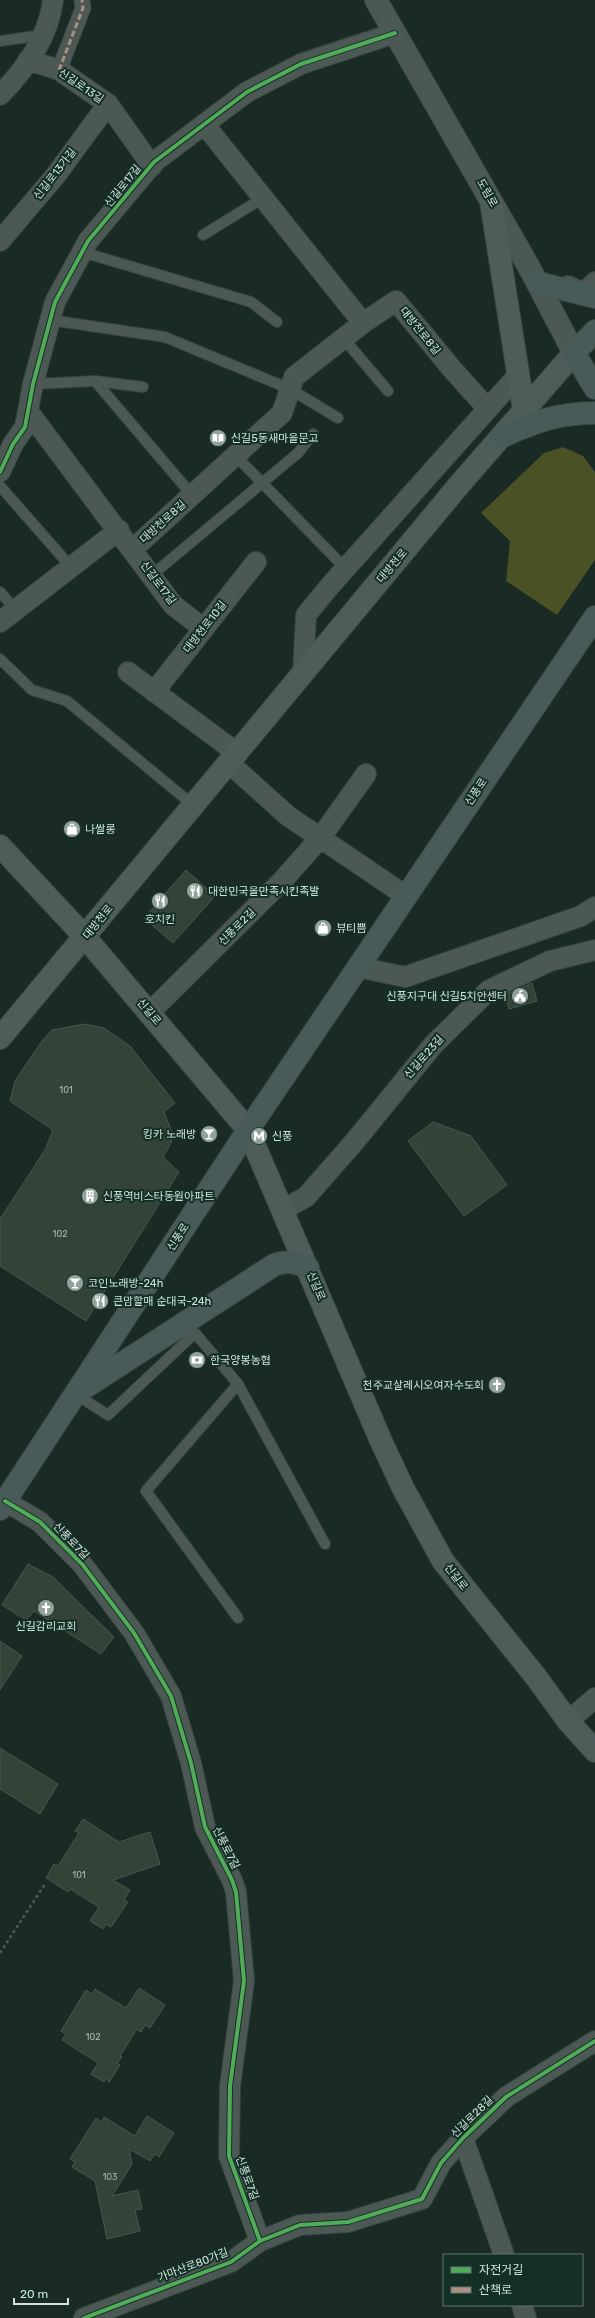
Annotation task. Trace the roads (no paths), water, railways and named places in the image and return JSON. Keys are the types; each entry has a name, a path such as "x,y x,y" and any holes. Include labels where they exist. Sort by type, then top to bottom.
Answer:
{"main road":[{"path":"491,202 524,411"},
{"path":"534,276 595,297"},
{"name":"대방천로","path":"0,1038 85,938 193,805 501,437 595,331"},
{"name":"도림로","path":"574,353 594,383"},
{"path":"501,437 535,421 559,415 595,413"},
{"name":"신풍로","path":"2,1505 248,1130 595,617"},
{"name":"신길로","path":"0,846 85,938 248,1130 284,1209 403,1488 443,1561 531,1671 568,1721 595,1751"},
{"path":"75,1394 274,1265 282,1262 291,1262 308,1268"}],"street":[{"path":"0,95 28,60 43,35 51,16 53,0"},
{"path":"59,70 83,8 82,0"},
{"name":"도림로","path":"376,0 534,276 574,353"},
{"name":"신길로17길","path":"0,472 4,452 25,427 33,384 55,302 88,241 152,166 247,92 301,64 394,33"},
{"name":"신길로13길","path":"28,60 59,70 108,104 152,166"},
{"name":"신길로13가길","path":"0,241 56,175 108,104"},
{"path":"204,124 363,323"},
{"path":"534,276 579,291 586,291 595,282"},
{"name":"대방천로8길","path":"133,549 282,413 294,377 363,323 396,301 452,369 488,409"},
{"path":"303,674 306,615 518,375"},
{"name":"신길로17길","path":"28,411 119,530 173,605 204,629"},
{"path":"0,622 119,530"},
{"name":"대방천로10길","path":"154,692 256,562"},
{"path":"128,672 233,758 288,816 406,896"},
{"name":"신풍로2길","path":"149,1012 282,881 321,837 366,774"},
{"path":"358,967 405,976 581,916 595,907"},
{"name":"신길로23길","path":"284,1209 306,1197 355,1141 434,1044 489,990 550,961 595,950"},
{"name":"신풍로7길","path":"2,1505 40,1522 82,1564 134,1634 172,1696 191,1762 204,1827 232,1880 236,1892 244,1981 230,2086 228,2156 260,2241"},
{"path":"568,1721 595,1698"},
{"name":"신길로28길","path":"260,2241 300,2225 348,2222 422,2199 441,2163 463,2138 506,2097 595,2041"},
{"path":"463,2138 504,2254"},
{"name":"가마산로80가길","path":"84,2318 148,2292 230,2262 260,2241"},
{"path":"522,2306 526,2318"}],"lane":[{"path":"0,41 43,35"},
{"path":"203,235 264,198"},
{"path":"82,252 251,302 277,322"},
{"path":"50,320 165,337 290,389 338,418"},
{"path":"344,338 388,391"},
{"path":"33,384 95,381 143,387"},
{"name":"대방천로8길","path":"95,381 192,495"},
{"path":"152,575 298,453 313,434"},
{"path":"235,455 346,568"},
{"path":"0,486 71,567"},
{"path":"0,592 16,610"},
{"path":"0,659 32,690 67,701 193,805"},
{"path":"75,1394 108,1415 195,1334 238,1384 325,1544"},
{"path":"238,1384 146,1491 238,1618"}],"place":[{"name":"신길5동새마을문고","path":"218,438"},
{"name":"나쌀롱","path":"72,829"},
{"name":"대한민국을만족시킨족발","path":"195,891"},
{"name":"호치킨","path":"160,901"},
{"name":"뷰티쁨","path":"323,928"},
{"name":"신풍지구대 신길5치안센터","path":"520,996"},
{"name":"킹카 노래방","path":"209,1134"},
{"name":"신풍","path":"259,1136"},
{"name":"신풍역비스타동원아파트","path":"90,1196"},
{"name":"코인노래방-24h","path":"75,1283"},
{"name":"큰맘할매 순대국-24h","path":"100,1301"},
{"name":"한국양봉농협","path":"197,1360"},
{"name":"천주교살레시오여자수도회","path":"497,1385"},
{"name":"신길감리교회","path":"46,1608"}]}
